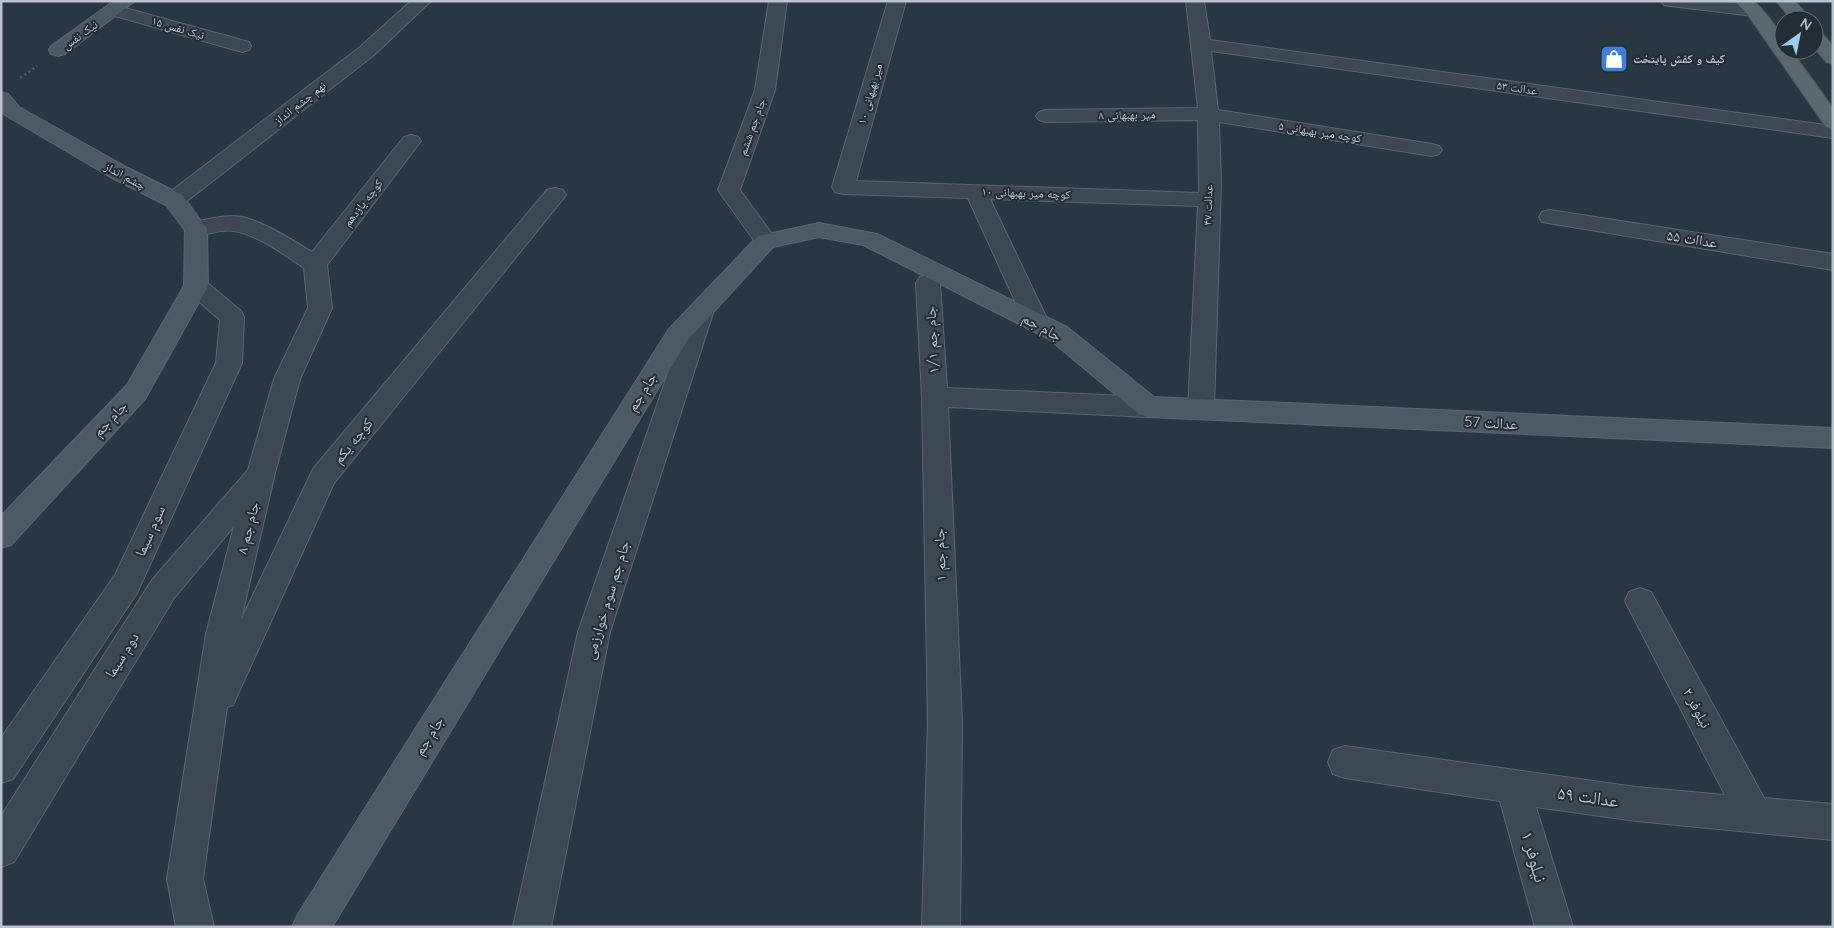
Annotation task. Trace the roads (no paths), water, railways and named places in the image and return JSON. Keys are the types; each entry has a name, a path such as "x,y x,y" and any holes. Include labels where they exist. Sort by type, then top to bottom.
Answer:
{"main road":[{"path":"1749,6 1833,123"},
{"path":"1824,47 1833,58"}],"street":[{"name":"نهم چشم انداز","path":"174,200 367,51 422,1"},
{"name":"جام جم ششم","path":"766,241 729,190 765,90 778,1"},
{"name":"۱۰ میر بهبهانی","path":"843,187 897,1"},
{"name":"عدالت ۴۷","path":"1194,1 1201,44 1208,114 1208,200 1201,409"},
{"path":"1670,1 1749,6"},
{"name":"نیک نفس ۱۵","path":"120,5 242,46"},
{"name":"نیک نفس","path":"58,50 120,5"},
{"name":"عدالت ۵۳","path":"1201,44 1833,132"},
{"name":"چشم انداز","path":"1,98 12,111 120,174 174,200 196,229"},
{"name":"۸ میر بهبهانی","path":"1046,116 1208,114"},
{"name":"کوچه میر بهبهانی ۵","path":"1208,114 1432,150"},
{"name":"کوچه یازدهم","path":"315,264 411,141"},
{"name":"کوچه میر بهبهانی ۱۰","path":"843,187 1208,200"},
{"path":"976,192 1037,323"},
{"name":"کوچه یکم","path":"208,723 323,477 555,195"},
{"name":"عداات ۵۵","path":"1550,217 1833,262"},
{"path":"196,286 196,229 235,223 272,237 315,264"},
{"name":"جام جم","path":"311,927 673,343 766,241 819,230 870,239 1058,333 1148,407"},
{"name":"۸ جام جم","path":"195,927 185,879 222,634 261,473 287,379 320,308 315,264"},
{"name":"۱/۱ جام جم","path":"928,284 935,398"},
{"name":"جام جم","path":"1,536 136,392 196,286"},
{"name":"سوم سیما","path":"1,768 126,584 229,364 232,317 196,286"},
{"name":"جام جم سوم خوارزمی","path":"532,927 594,632 702,310"},
{"path":"935,398 1148,407"},
{"name":"۱ جام جم","path":"935,398 945,722 941,927"},
{"name":"عدالت 57","path":"1148,407 1833,438"},
{"name":"دوم سیما","path":"1,849 163,589 261,473"},
{"name":"۲ نیلوفر","path":"1640,601 1754,815"},
{"name":"عدالت ۵۹","path":"1345,762 1636,804 1833,822"},
{"name":"۱ نیلوفر","path":"1513,786 1554,927"}],"place":[{"name":"کیف و کفش پایتخت","path":"1614,59"}]}
